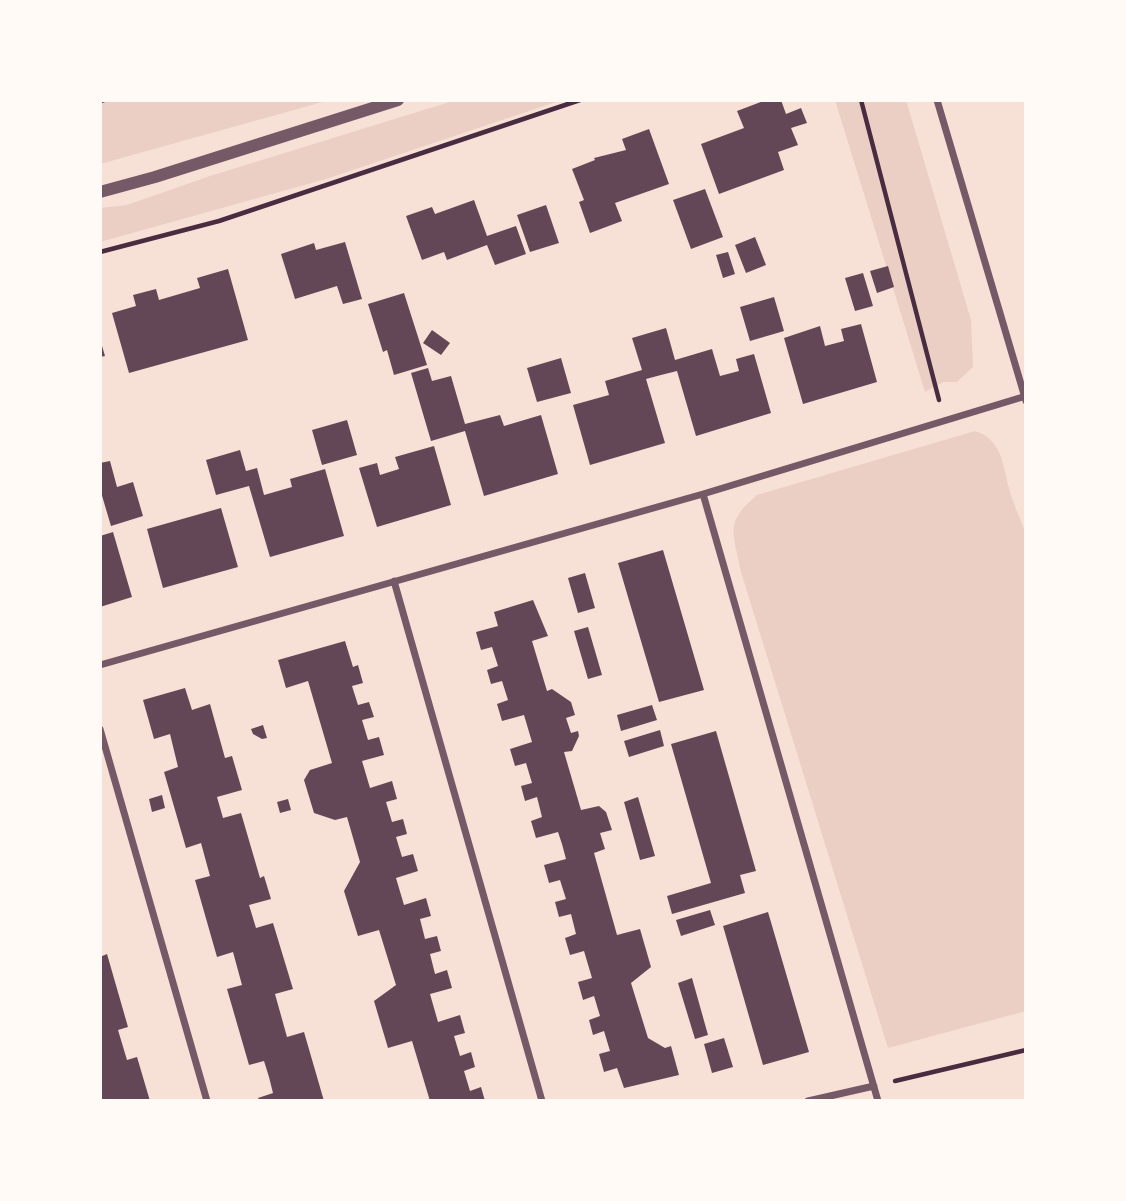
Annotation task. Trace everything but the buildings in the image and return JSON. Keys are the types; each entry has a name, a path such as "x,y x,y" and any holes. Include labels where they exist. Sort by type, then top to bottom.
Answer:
{"street":[{"path":"100,192 398,100"},
{"path":"100,665 703,494 1026,398 937,100"},
{"path":"703,494 878,1101"},
{"path":"394,581 542,1101"},
{"path":"100,729 207,1101"},
{"path":"808,1101 874,1086"}],"path":[{"path":"100,252 219,221 580,100"},
{"path":"861,100 944,421"},
{"path":"874,1086 1026,1050"}],"shaded area":[{"path":"100,100 330,100 100,164"},
{"path":"456,100 562,100 326,179 100,242 100,208 127,205 210,176"},
{"path":"835,100 906,100 971,320 973,367 957,382 943,382 925,392"},
{"path":"975,431 991,440 1000,454 1026,535 1026,1011 888,1048 741,572 734,529 739,514 757,495"}]}
